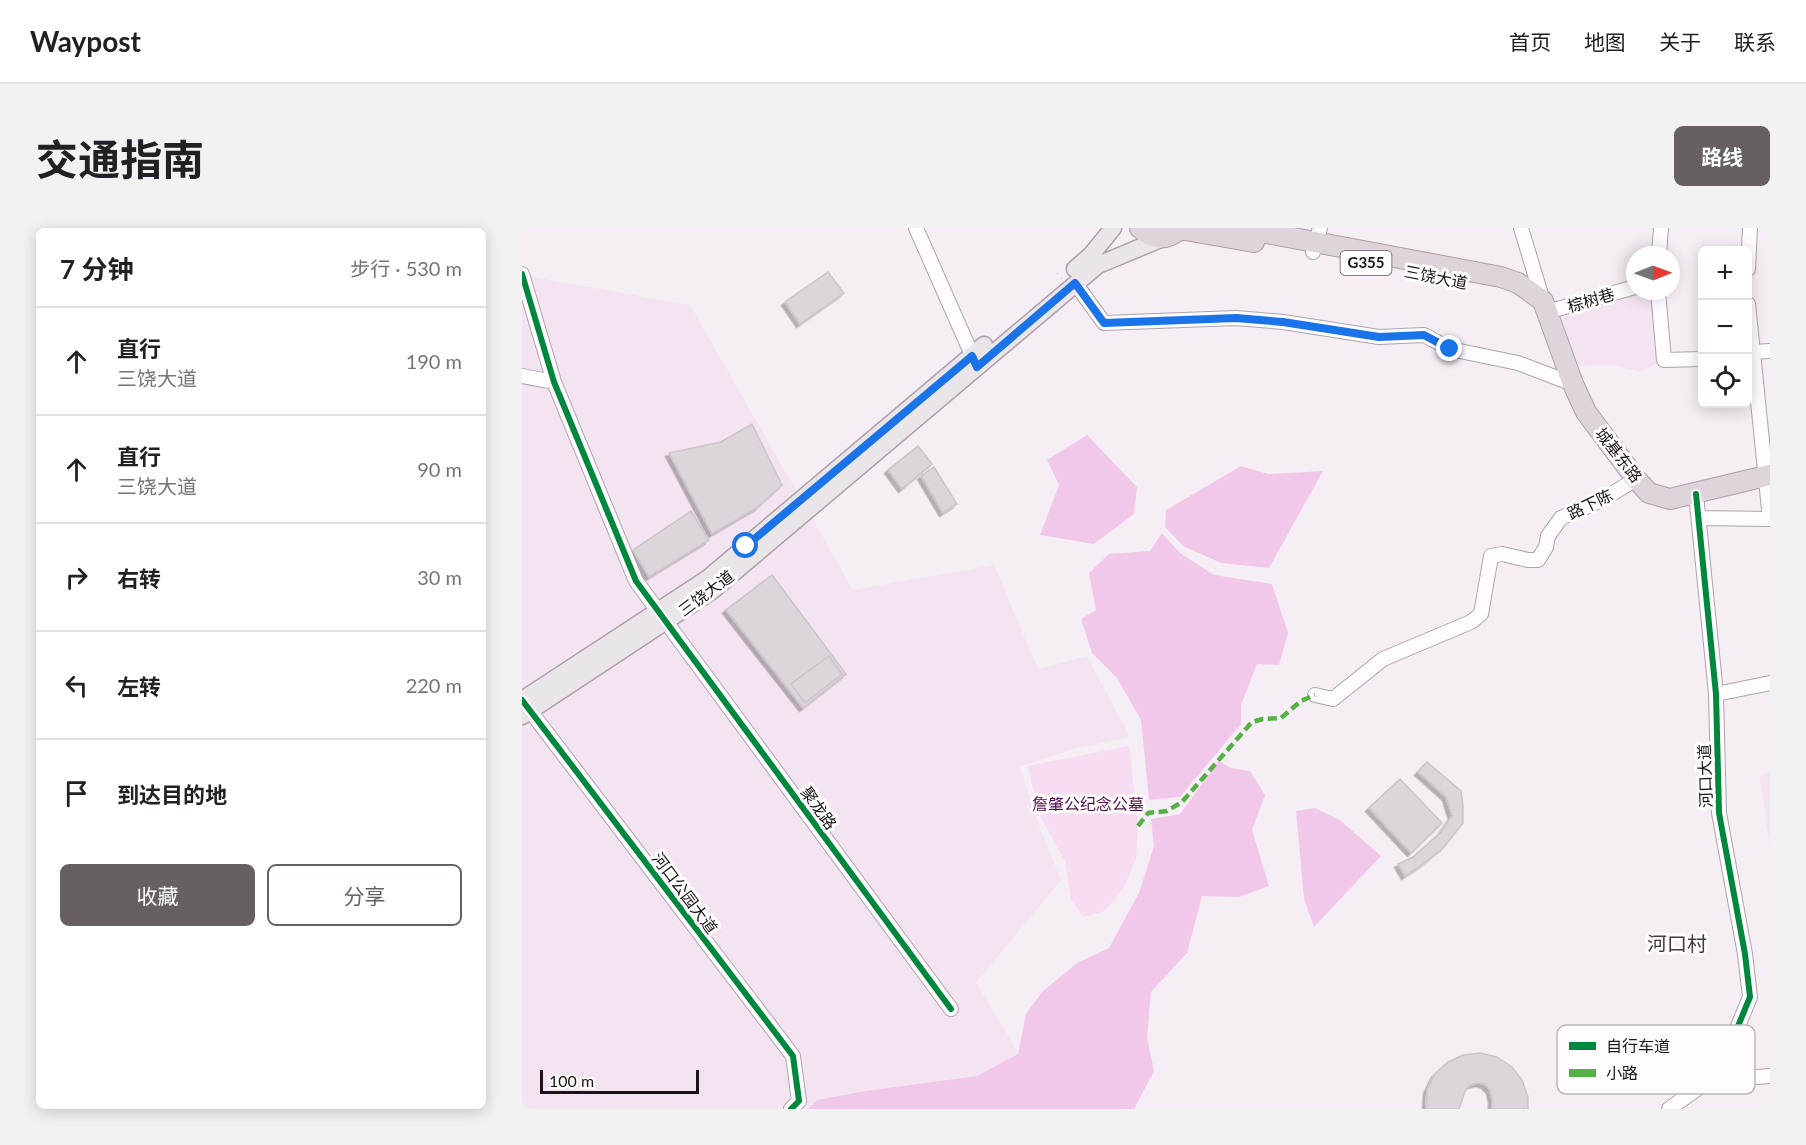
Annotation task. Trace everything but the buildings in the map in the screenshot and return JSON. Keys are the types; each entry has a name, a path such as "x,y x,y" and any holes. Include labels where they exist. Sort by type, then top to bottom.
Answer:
{"highway":[{"name":"G355","path":"1140,228 1147,234 1174,232"},
{"name":"三饶大道","path":"1174,232 1236,231 1316,241 1501,278 1528,279 1545,306"},
{"name":"三饶大道","path":"1316,241 1499,290 1545,306"},
{"name":"城基东路","path":"1545,306 1573,384 1586,412 1636,479 1649,492 1670,499 1767,476"}],"main road":[{"name":"三饶大道","path":"975,361 1075,283 1094,260 1113,228"},
{"name":"三饶大道","path":"525,709 661,617 713,590 1094,260 1174,232"}],"street":[{"path":"916,228 975,361"},
{"path":"1521,228 1528,279"},
{"path":"1660,246 1661,228"},
{"path":"1749,246 1750,228"},
{"name":"聚龙路","path":"522,274 554,382 636,581 951,1010"},
{"path":"1075,283 1104,323 1236,318 1283,322 1379,337 1424,335 1450,349 1518,363 1573,384"},
{"name":"棕树巷","path":"1545,306 1626,289"},
{"path":"1659,300 1664,360 1698,359"},
{"path":"1752,357 1770,351"},
{"path":"1700,518 1770,519 1767,476 1752,364"},
{"path":"522,376 554,382"},
{"name":"路下陈","path":"1315,695 1333,699 1383,659 1471,622 1481,614 1491,556 1502,554 1538,560 1546,547 1548,536 1561,518 1602,500 1636,479"},
{"name":"河口大道","path":"1696,494 1716,694 1719,813 1745,954 1750,997 1738,1025"},
{"path":"1716,694 1770,683"},
{"name":"河口公园大道","path":"525,709 793,1056 799,1101 791,1109"},
{"path":"1755,1077 1770,1076"},
{"path":"1669,1109 1690,1094"}],"shaded area":[{"path":"522,275 690,305 853,590 994,565 1038,669 1087,656 1130,737 1073,749 1020,767 1040,828 1061,880 976,983 1019,1054 977,1076 817,1100 808,1109 522,1109"},
{"path":"1626,295 1626,300 1654,300 1658,362 1642,372 1612,365 1573,366 1561,311"},
{"path":"1087,435 1137,487 1134,514 1094,544 1040,535 1059,485 1047,460"},
{"path":"1241,466 1268,474 1323,471 1269,568 1221,563 1183,546 1165,527 1166,510"},
{"path":"1162,533 1180,553 1214,575 1272,584 1288,633 1279,665 1257,664 1241,705 1241,724 1180,797 1149,800 1141,720 1117,678 1092,653 1081,619 1096,610 1089,573 1109,554 1150,551"},
{"path":"1219,761 1231,768 1250,771 1265,795 1252,830 1269,886 1239,897 1202,896 1187,953 1151,992 1147,1037 1154,1071 1134,1109 808,1109 817,1100 977,1076 1018,1054 1026,1014 1043,991 1077,963 1109,948 1139,893 1154,846 1151,819 1180,814"},
{"path":"1770,772 1770,847 1760,776"},
{"path":"1315,808 1340,820 1381,856 1314,927 1304,899 1296,811"}],"green space":[{"name":"詹肇公纪念公墓","path":"1129,746 1138,826 1136,859 1123,889 1105,911 1083,917 1071,899 1065,861 1038,812 1028,766"}],"marked path":[{"path":"1138,826 1148,813 1167,811 1182,802 1252,722 1281,718 1301,701 1315,695"}],"cycle path":[{"path":"522,274 554,382 636,581 951,1009"},
{"path":"1696,494 1716,694 1719,813 1745,954 1750,997 1738,1025"},
{"path":"522,700 793,1056 799,1101 791,1109"}],"district":[{"name":"河口村","path":"1677,944"}],"route":[{"path":"746,546 972,356 977,367 1075,283 1104,323 1236,318 1283,322 1379,337 1424,335 1450,349"}]}
